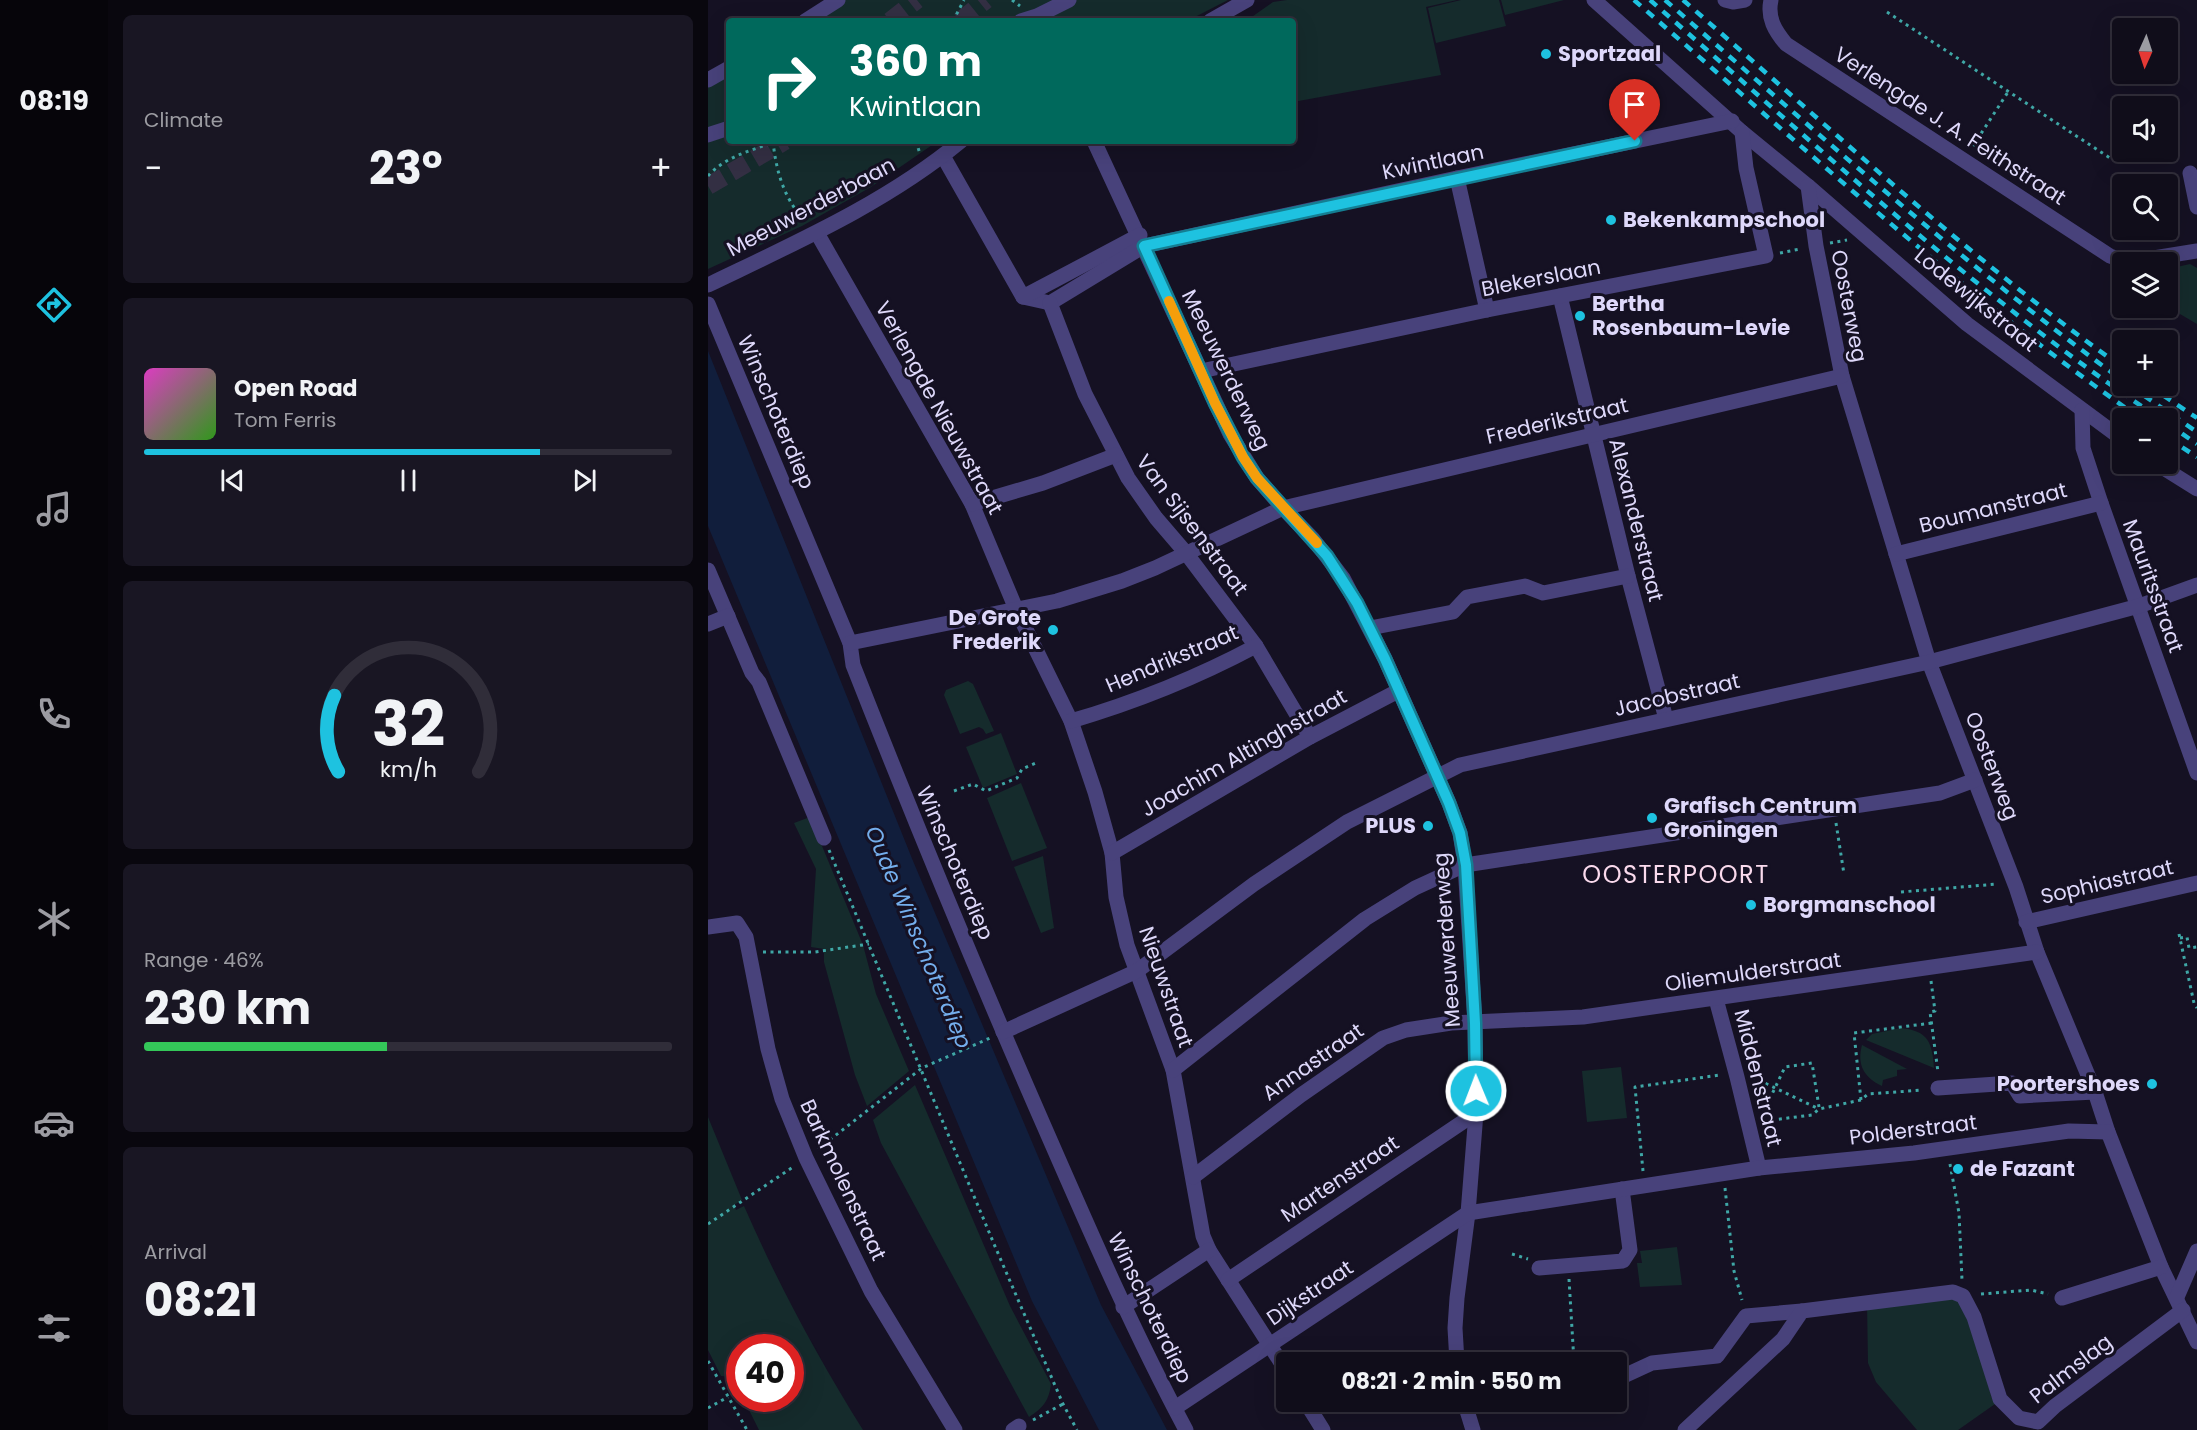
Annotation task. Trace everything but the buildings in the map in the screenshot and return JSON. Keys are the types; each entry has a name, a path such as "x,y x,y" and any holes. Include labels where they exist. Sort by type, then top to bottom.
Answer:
{"street":[{"path":"810,18 838,0"},
{"path":"1031,18 1069,0"},
{"path":"1215,18 1247,0"},
{"name":"Lodewijkstraat","path":"1594,0 1737,127 1967,324 2112,432"},
{"path":"1725,0 1733,2 1745,0"},
{"name":"Verlengde J. A. Feithstraat","path":"1771,0 1769,12 1772,23 1786,44 2112,257"},
{"path":"708,80 726,70"},
{"path":"1737,127 1766,256"},
{"name":"Kwintlaan","path":"1142,241 1457,178 1737,127"},
{"path":"708,135 726,129"},
{"name":"Meeuwerderbaan","path":"708,285 817,233 897,186 957,144"},
{"name":"Meeuwerderweg","path":"1095,144 1215,403 1243,457 1257,478 1327,556 1343,578 1370,628 1437,776 1460,833 1466,865 1475,1023 1476,1113 1468,1213 1457,1298 1456,1352"},
{"path":"943,156 1023,297 1050,303 1142,241"},
{"path":"2190,173 2197,207"},
{"path":"1457,178 1487,310"},
{"name":"Oosterweg","path":"1808,186 1816,246 1842,376 1929,662 2014,882 2037,952 2161,1267 2197,1342"},
{"name":"Verlengde Nieuwstraat","path":"817,233 972,504 1016,609"},
{"path":"1023,297 1142,241"},
{"path":"2178,254 2197,251"},
{"name":"Blekerslaan","path":"1202,371 1487,310 1766,256"},
{"name":"Alexanderstraat","path":"1560,296 1592,435 1666,719"},
{"name":"Van Sijsenstraat","path":"1050,303 1085,394 1116,455 1143,500 1186,552 1256,646 1310,737"},
{"name":"Winschoterdiep","path":"708,304 850,643 853,665 997,1034 1123,1307 1186,1430"},
{"name":"Frederikstraat","path":"850,643 1057,601 1122,581 1283,508 1842,376"},
{"name":"Mauritsstraat","path":"2082,410 2083,448 2100,503 2139,606 2197,773"},
{"path":"972,504 1043,483 1116,455"},
{"path":"2173,474 2197,489"},
{"name":"Boumanstraat","path":"1896,554 2100,503"},
{"path":"1370,628 1453,612 1467,597 1525,586 1543,593 1628,576"},
{"path":"710,580 752,673 759,682 824,838"},
{"name":"Jacobstraat","path":"997,1034 1137,971 1254,884 1347,822 1460,765 1929,662 2139,606 2197,585"},
{"name":"Nieuwstraat","path":"1016,609 1071,721 1095,792 1112,853 1116,897 1127,945 1173,1070 1203,1236 1209,1250 1276,1355"},
{"path":"708,624 728,616"},
{"name":"Hendrikstraat","path":"1071,721 1161,692 1256,646"},
{"name":"Joachim Altinghstraat","path":"1112,853 1310,737 1398,691"},
{"path":"1173,1070 1365,919 1415,888 1466,865 1940,793 1975,780"},
{"name":"Sophiastraat","path":"2026,922 2197,883"},
{"name":"Barkmolenstraat","path":"708,927 737,923 746,938 768,1048 782,1099 806,1158 871,1291 955,1430"},
{"name":"Oliemulderstraat","path":"1475,1023 1583,1017 2037,952"},
{"name":"Middenstraat","path":"1716,999 1759,1168"},
{"name":"Annastraat","path":"1193,1177 1301,1095 1383,1038 1428,1025 1475,1023"},
{"path":"1939,1088 2012,1083 2020,1096 2094,1092"},
{"name":"Martenstraat","path":"1228,1280 1476,1113"},
{"name":"Polderstraat","path":"1468,1213 1759,1168 1947,1148 2069,1131 2108,1132"},
{"path":"1539,1268 1623,1261 1630,1250 1622,1189"},
{"name":"Dijkstraat","path":"1175,1408 1468,1213"},
{"path":"1123,1307 1209,1250"},
{"path":"2180,1303 2197,1251"},
{"path":"2062,1298 2161,1267"},
{"path":"1627,1373 1652,1363 1717,1356 1746,1316 1953,1292 1963,1296"},
{"name":"Palmslag","path":"1963,1296 1974,1317 2000,1399 2019,1418 2038,1422 2180,1303"},
{"path":"1685,1430 1783,1339 1802,1311"},
{"path":"1312,1412 1323,1430"},
{"path":"1467,1412 1473,1430"}],"path":[{"path":"955,18 964,0"},
{"path":"1887,12 2110,158 2110,161"},
{"path":"1964,160 2008,92"},
{"path":"708,176 717,166 768,144"},
{"path":"773,144 777,170 785,194 802,218 817,233"},
{"path":"1766,256 1866,237"},
{"path":"954,791 973,784 986,790 1017,778 1022,769 1038,762"},
{"path":"1834,809 1844,874"},
{"path":"824,838 994,1244 1063,1404 1077,1430"},
{"path":"1901,892 1972,888 2014,882"},
{"path":"2197,947 2189,948 2187,937 2179,936 2194,1004 2197,1008"},
{"path":"749,952 815,952 869,944"},
{"path":"1819,1108 1812,1063 1785,1067 1757,1122 1812,1115 1819,1108 1861,1100 1868,1094 1939,1088 1930,1012 1935,1011 1929,968"},
{"path":"1861,1100 1854,1033 1932,1023"},
{"path":"708,1224 806,1158 922,1068 997,1034"},
{"path":"1644,1185 1635,1087 1740,1072 1819,1108"},
{"path":"1947,1148 1959,1213 1963,1296 2031,1290 2062,1298"},
{"path":"1724,1173 1734,1271 1746,1316"},
{"path":"1568,1266 1573,1352"},
{"path":"708,1361 726,1393"},
{"path":"708,1408 726,1398"},
{"path":"1016,1428 1063,1404"},
{"path":"737,1412 747,1430"}],"green space":[{"path":"845,0 1228,0 1193,18 818,18"},
{"path":"1287,0 1457,0 1426,7 1441,75 1296,101 1296,18 1250,18 1273,2"},
{"path":"1461,0 1499,0 1506,26 1436,43 1428,8"},
{"path":"1501,0 1564,0 1505,15"},
{"path":"726,77 726,144 934,144 871,187 802,226 708,269 708,87"},
{"path":"2190,264 2197,268 2197,324 2178,313 2178,267"},
{"path":"968,681 973,684 994,731 986,734 979,727 960,734 944,695 946,690"},
{"path":"1001,733 1017,774 983,788 966,747"},
{"path":"1021,783 1047,848 1012,861 987,798"},
{"path":"810,817 863,945 876,994 909,1071 867,1106 855,1075 824,962 824,949 811,947 816,869 794,823"},
{"path":"1043,856 1054,928 1041,933 1014,867"},
{"path":"1901,1028 1923,1035 1930,1045 1934,1068 1866,1040 1872,1034"},
{"path":"1862,1045 1907,1069 1897,1070 1897,1076 1883,1080 1882,1086 1870,1078 1863,1069 1860,1058"},
{"path":"1621,1067 1627,1118 1587,1122 1582,1071"},
{"path":"915,1085 1010,1306 1051,1384 1044,1404 1029,1417 881,1143 873,1120"},
{"path":"708,1117 742,1200 734,1205 736,1210 744,1206 799,1320 863,1430 759,1430 750,1412 804,1412 804,1334 726,1334 726,1376 721,1376 708,1350"},
{"path":"1677,1247 1682,1285 1640,1287 1637,1263 1642,1263 1640,1251"},
{"path":"1965,1291 1991,1396 1995,1404 1958,1430 1917,1430 1876,1382 1868,1363 1867,1303"}],"water":[{"name":"Oude Winschoterdiep","path":"708,351 913,861 1101,1305 1167,1430 1099,1430 1032,1301 708,526"}],"tunnel":[{"path":"894,18 917,0"},
{"path":"964,18 986,0"},
{"path":"708,186 780,144"}],"railway":[{"path":"1634,0 1944,269 2073,370 2126,408"},
{"path":"1650,0 1835,163 1962,270 2026,322 2145,408"},
{"path":"1665,0 1946,243 2112,372"},
{"path":"1683,0 1953,235 2008,281 2112,360"},
{"path":"2145,396 2197,432"},
{"path":"2164,396 2197,418"},
{"path":"2178,431 2197,444"},
{"path":"2178,445 2197,457"}],"slow traffic":[{"path":"1169,301 1215,403 1243,457 1257,478 1317,543"}],"place":[{"name":"Sportzaal","path":"1546,54"},
{"name":"Bekenkampschool","path":"1611,220"},
{"name":"Bertha Rosenbaum-Levie","path":"1580,316"},
{"name":"De Grote Frederik","path":"1053,630"},
{"name":"Grafisch Centrum Groningen","path":"1652,818"},
{"name":"PLUS","path":"1428,826"},
{"name":"Borgmanschool","path":"1751,905"},
{"name":"Poortershoes","path":"2152,1084"},
{"name":"de Fazant","path":"1958,1169"}],"district":[{"name":"OOSTERPOORT","path":"1676,875"}],"route":[{"path":"1476,1091 1475,1023 1466,865 1460,833 1449,803 1385,659 1357,603 1343,578 1314,539 1257,478 1243,457 1215,403 1144,246 1635,141"}]}
